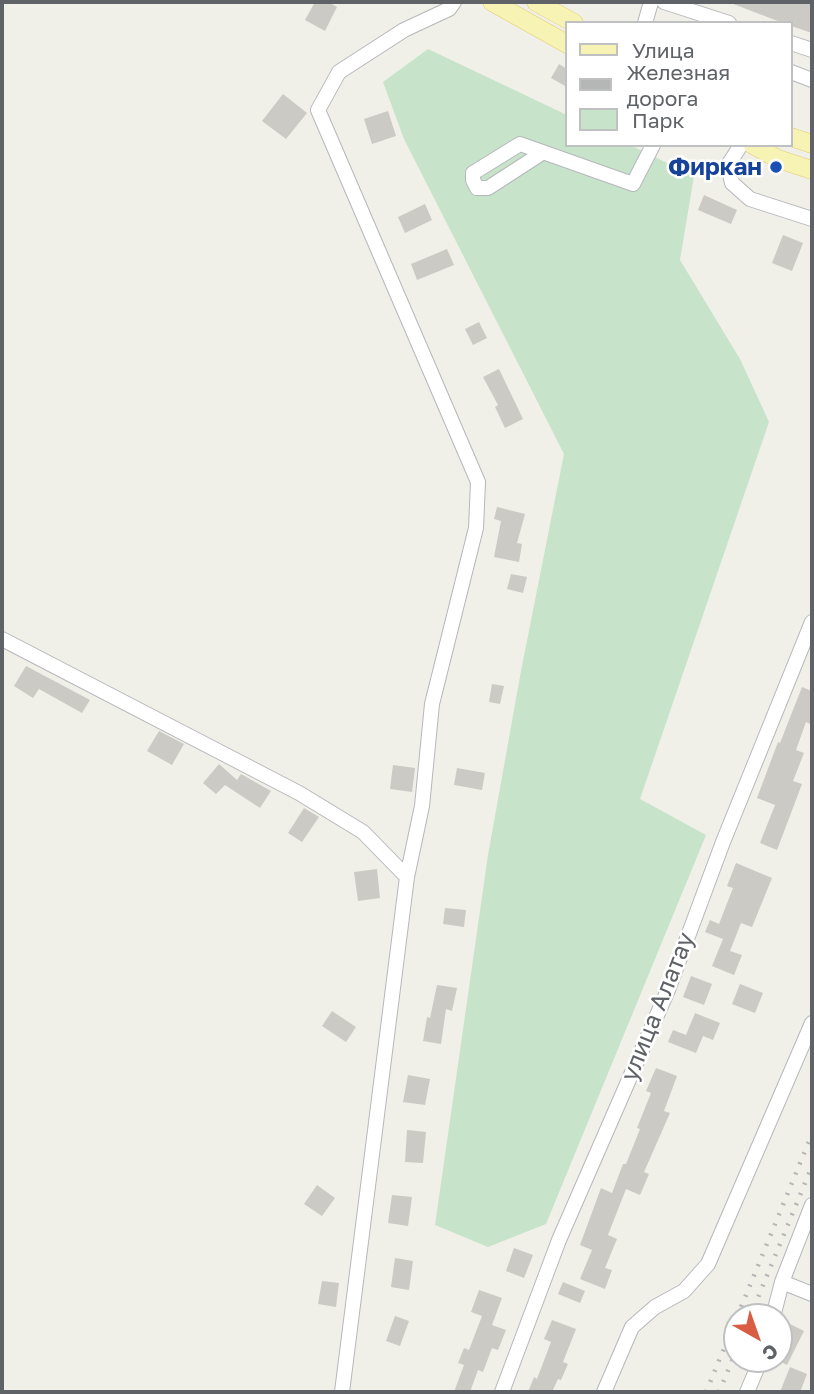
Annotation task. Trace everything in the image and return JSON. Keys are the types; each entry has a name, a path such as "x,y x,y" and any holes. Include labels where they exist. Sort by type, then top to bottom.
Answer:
{"main road":[{"path":"492,2 566,43"},
{"path":"536,2 570,21"},
{"path":"793,138 812,144"},
{"path":"757,147 778,159 812,170"}],"street":[{"path":"342,1392 407,877 422,806 432,704 475,528 478,482 318,110 339,72 404,30 449,9 454,2"},
{"path":"650,21 651,2"},
{"path":"664,2 723,21"},
{"path":"793,44 812,50"},
{"path":"793,73 812,80"},
{"path":"542,153 633,184 652,147"},
{"path":"740,147 728,165 732,183 750,199 812,219"},
{"name":"улица Алатау","path":"502,1392 559,1240 668,990 723,842 812,622"},
{"path":"2,639 299,793 363,832 407,877"},
{"path":"604,1392 632,1327 655,1307 684,1291 708,1264 812,1023"},
{"path":"777,1303 782,1282 807,1226 812,1205"},
{"path":"782,1282 812,1294"},
{"path":"747,1392 755,1373"}],"green space":[{"path":"428,49 566,115 566,147 634,147 694,176 680,260 740,359 769,422 640,799 706,835 546,1224 488,1247 435,1225 488,855 564,454 404,139 383,82"}],"building":[{"path":"315,2 328,2 337,7 325,31 305,20"},
{"path":"728,2 812,2 812,33 793,27 793,21 778,21"},
{"path":"559,64 566,68 566,86 551,78"},
{"path":"283,94 307,113 286,139 262,121"},
{"path":"388,111 396,136 372,144 364,119"},
{"path":"704,195 737,210 731,224 698,210"},
{"path":"425,204 432,220 405,233 398,217"},
{"path":"783,235 803,243 792,271 772,263"},
{"path":"447,249 454,265 417,280 411,264"},
{"path":"479,322 487,338 473,345 465,329"},
{"path":"499,369 523,419 505,428 495,407 498,405 483,377"},
{"path":"497,507 525,514 517,543 522,544 519,562 494,557 501,521 494,519"},
{"path":"511,574 527,577 523,593 507,589"},
{"path":"26,666 90,700 82,713 39,689 33,698 14,686"},
{"path":"492,684 504,686 500,704 489,702"},
{"path":"802,687 812,691 812,725 806,722 796,750 804,753 793,781 802,784 777,850 760,843 775,805 757,798"},
{"path":"159,731 184,744 172,765 147,751"},
{"path":"219,764 237,780 241,774 271,791 260,808 225,785 216,794 203,783"},
{"path":"393,765 415,768 412,792 390,789"},
{"path":"457,768 485,773 482,790 454,785"},
{"path":"304,808 319,817 302,842 288,833"},
{"path":"736,863 772,878 752,927 741,923 730,951 742,955 734,975 712,966 723,939 705,932 710,920 719,924 733,888 727,886"},
{"path":"377,869 380,898 358,901 354,872"},
{"path":"445,908 466,910 464,927 443,924"},
{"path":"691,976 712,984 704,1005 683,997"},
{"path":"740,984 763,993 755,1013 732,1004"},
{"path":"437,985 457,988 452,1011 446,1009 441,1044 423,1041"},
{"path":"332,1011 356,1027 346,1042 322,1026"},
{"path":"695,1013 720,1023 713,1040 703,1036 696,1053 668,1042 673,1030 686,1035"},
{"path":"656,1068 677,1076 664,1111 670,1113 644,1172 649,1174 640,1195 626,1189 608,1235 617,1239 605,1268 612,1270 605,1289 580,1279 592,1250 580,1245 601,1188 612,1193 623,1164 626,1164 640,1129 637,1128 651,1093 646,1091"},
{"path":"408,1075 430,1079 425,1105 403,1102"},
{"path":"407,1130 426,1132 423,1163 405,1162"},
{"path":"317,1185 335,1198 322,1216 304,1204"},
{"path":"392,1195 412,1197 408,1226 388,1223"},
{"path":"514,1248 533,1255 524,1278 506,1271"},
{"path":"395,1258 413,1261 409,1290 391,1287"},
{"path":"322,1281 339,1283 336,1307 318,1304"},
{"path":"563,1282 585,1291 580,1303 558,1294"},
{"path":"479,1290 502,1298 492,1325 506,1330 498,1350 492,1348 483,1372 478,1370 470,1392 454,1392 464,1365 458,1363 464,1348 469,1350 482,1316 471,1312"},
{"path":"395,1316 409,1321 400,1346 386,1341"},
{"path":"552,1320 576,1329 563,1362 568,1364 552,1392 528,1392 534,1377 537,1379 551,1342 544,1339"},
{"path":"793,1326 804,1331 793,1353"},
{"path":"793,1368 807,1374 800,1392 780,1392 788,1373 793,1373"}],"railway":[{"path":"743,1303 812,1134"},
{"path":"756,1303 812,1166"},
{"path":"706,1392 723,1351"},
{"path":"719,1392 727,1373"}],"place":[{"name":"Фиркан","path":"776,167"}]}
